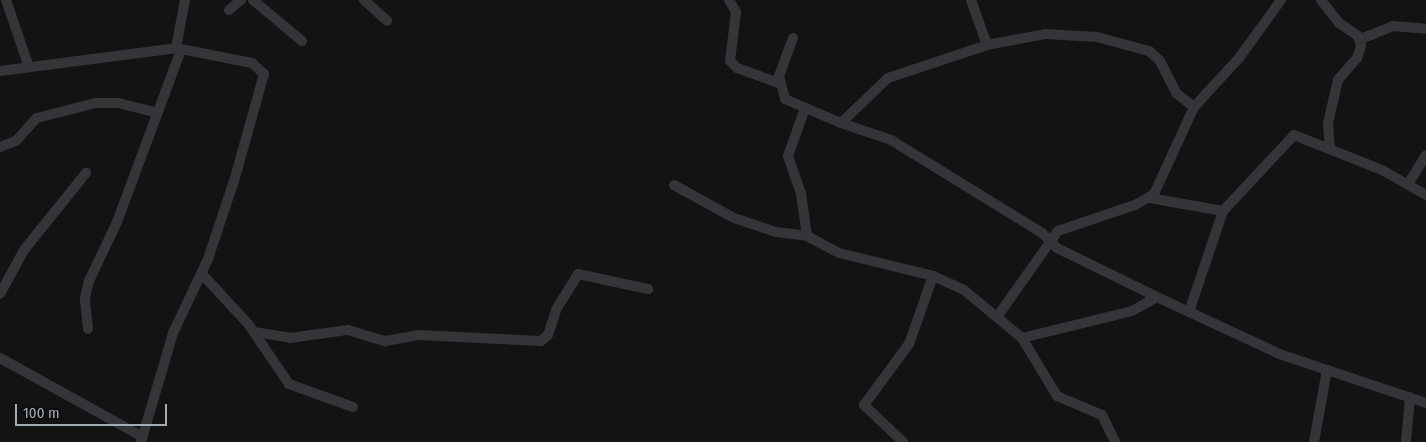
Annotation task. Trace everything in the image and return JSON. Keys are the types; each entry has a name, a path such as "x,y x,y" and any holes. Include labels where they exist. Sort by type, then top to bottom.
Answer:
{"street":[{"path":"6,0 29,67"},
{"path":"88,329 85,298 89,282 117,222 178,49 185,0"},
{"path":"229,10 242,0"},
{"path":"253,0 302,41"},
{"path":"364,0 387,21"},
{"path":"729,0 736,12 730,61 737,68 779,84"},
{"path":"971,0 986,45"},
{"path":"1150,198 1194,107 1239,58 1281,0"},
{"path":"1321,0 1338,22 1361,39"},
{"path":"1361,39 1393,26 1426,29"},
{"path":"841,123 888,78 986,45 1045,34 1078,34 1139,48 1156,56 1176,93 1194,107"},
{"path":"793,38 779,84 784,99 804,111 841,123 906,149 1048,241 1157,298 1327,370 1426,402"},
{"path":"1330,148 1334,92 1342,73 1359,55 1361,39"},
{"path":"0,71 178,49 252,64 264,74 250,132 202,274 173,333 142,440 0,358"},
{"path":"0,147 16,141 37,118 96,104 118,103 155,112"},
{"path":"804,111 788,156 801,193 807,236"},
{"path":"1189,312 1223,211 1294,135 1330,148 1408,184 1426,195"},
{"path":"1408,184 1426,155"},
{"path":"0,294 24,250 86,173"},
{"path":"674,186 734,218 776,232 807,236 839,254 933,276 964,290 1022,338 1053,392 1102,415 1115,442"},
{"path":"997,317 1048,241 1063,227 1150,198 1223,211"},
{"path":"202,274 254,332 289,384 354,407"},
{"path":"254,332 290,338 348,330 385,341 418,335 541,341 548,335 557,308 578,274 648,289"},
{"path":"903,442 864,405 909,344 933,276"},
{"path":"1022,338 1138,310 1157,298"},
{"path":"1314,442 1327,370"},
{"path":"1406,442 1410,398"}]}
